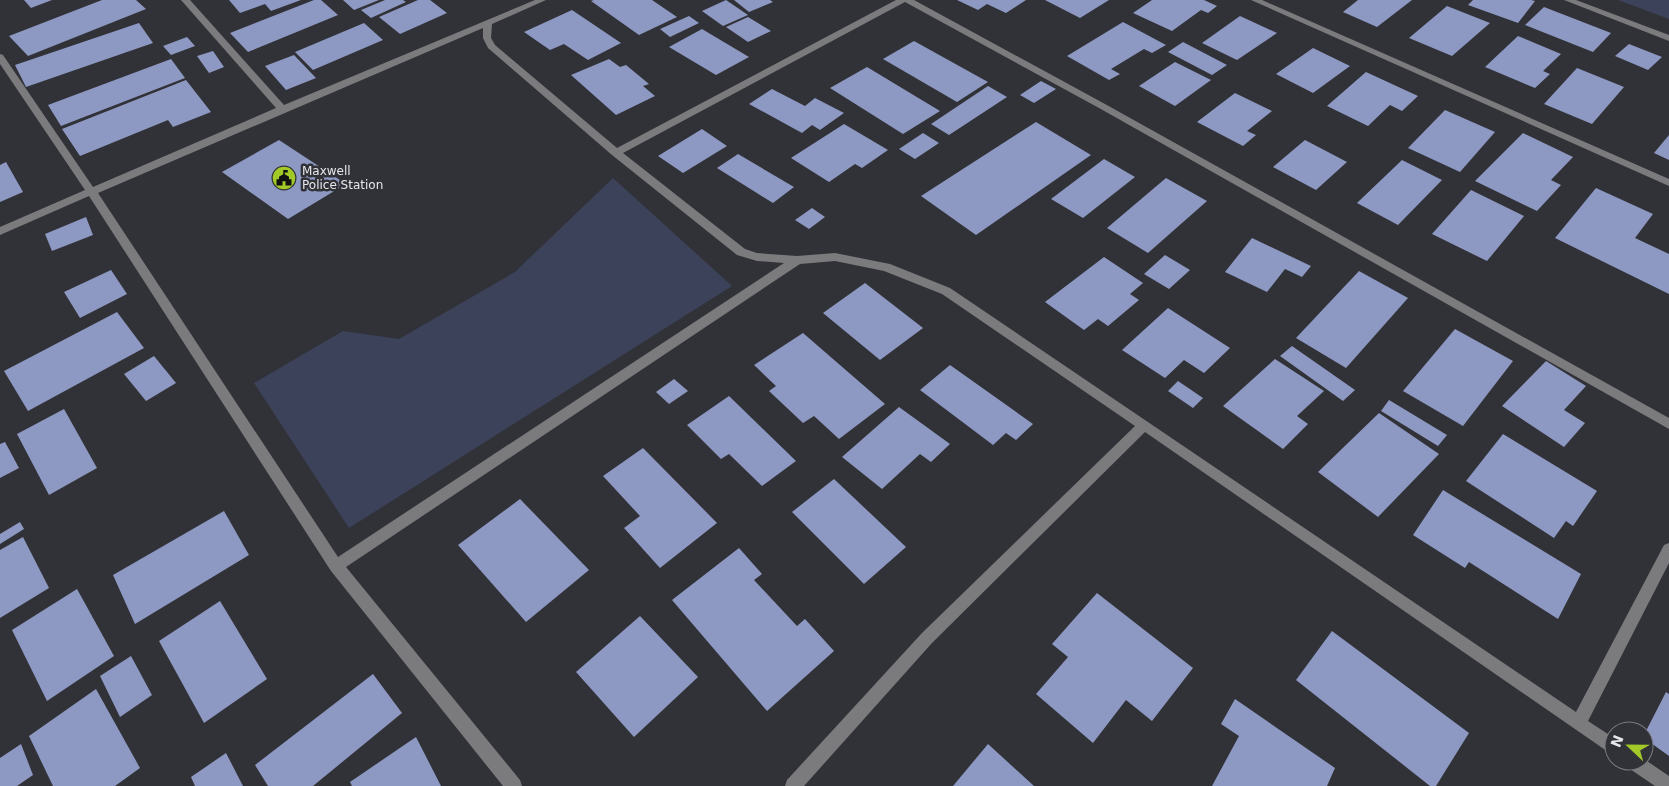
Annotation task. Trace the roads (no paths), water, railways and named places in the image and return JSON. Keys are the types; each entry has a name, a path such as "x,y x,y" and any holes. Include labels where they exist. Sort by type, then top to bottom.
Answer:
{"street":[{"path":"185,0 282,109"},
{"path":"616,153 902,0"},
{"path":"908,0 1669,424"},
{"path":"1255,0 1669,183"},
{"path":"1568,0 1669,38"},
{"path":"0,231 91,190 488,24 536,1"},
{"path":"488,24 487,38 491,46 616,153 741,252 757,257 797,260 834,257 886,267 946,292 1144,425 1604,741"},
{"path":"0,57 91,190 336,566 514,786"},
{"path":"336,566 797,260"},
{"path":"793,786 927,638 1144,425"},
{"path":"1579,724 1669,549"},
{"path":"1647,771 1669,786"}],"place":[{"name":"Maxwell Police Station","path":"284,178"}]}
